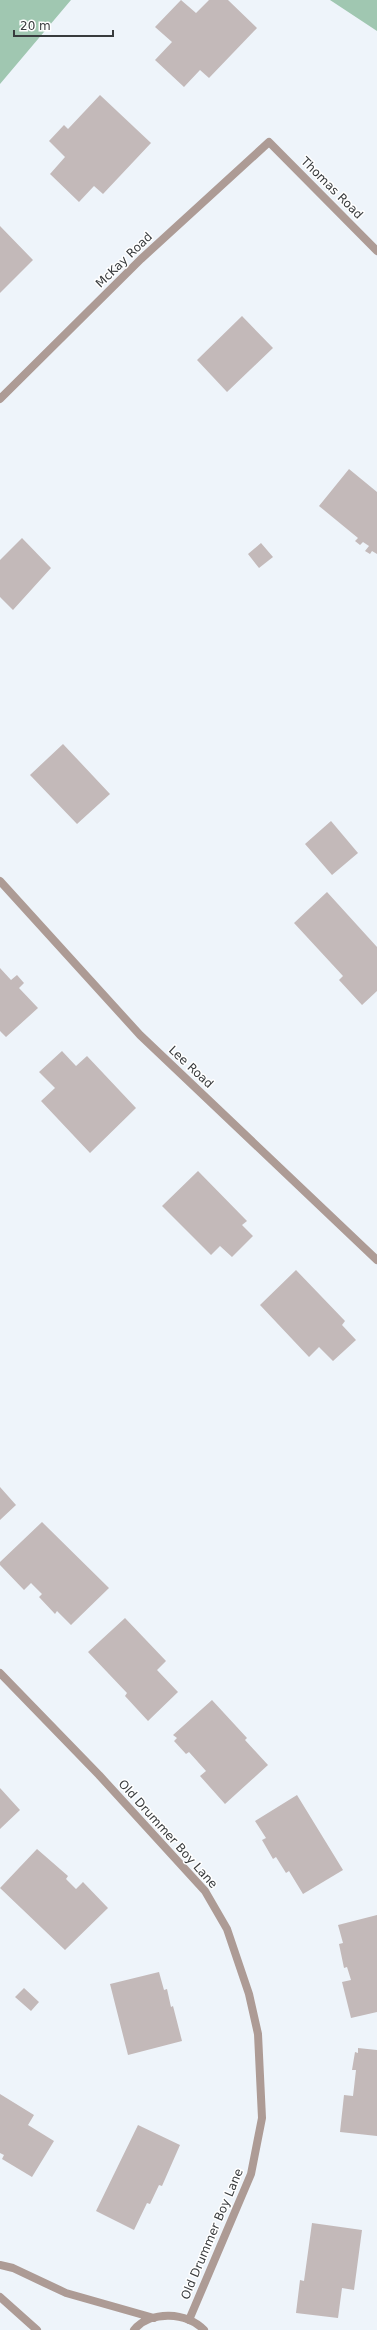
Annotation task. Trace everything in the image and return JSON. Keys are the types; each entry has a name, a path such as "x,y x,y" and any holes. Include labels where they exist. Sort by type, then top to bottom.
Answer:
{"street":[{"name":"Thomas Road","path":"269,142 377,252"},
{"name":"McKay Road","path":"0,399 141,259 269,142"},
{"name":"Lee Road","path":"0,881 140,1035 377,1260"},
{"name":"Old Drummer Boy Lane","path":"0,1673 99,1775 206,1891 227,1929 249,1994 258,2034 262,2118 251,2174 189,2320"},
{"path":"0,2265 13,2268 66,2293 154,2318"},
{"path":"0,2297 37,2330"},
{"path":"134,2330 154,2318 166,2316 189,2320 204,2330"}],"green space":[{"path":"0,0 71,0 0,84"},
{"path":"330,0 377,0 377,31"}],"building":[{"path":"181,0 196,13 209,0 228,0 257,28 209,78 200,70 184,87 155,60 172,42 155,27"},
{"path":"100,95 151,143 103,194 94,186 79,202 50,174 65,157 49,141 64,125 68,129"},
{"path":"0,226 33,260 0,293"},
{"path":"242,316 273,348 227,392 197,360"},
{"path":"349,469 377,492 377,554 372,551 370,554 365,551 369,546 363,542 360,545 355,541 358,538 319,506"},
{"path":"22,538 51,568 13,610 0,597 0,560"},
{"path":"261,543 273,557 259,568 248,554"},
{"path":"63,744 110,794 77,824 30,775"},
{"path":"331,821 358,853 332,875 305,844"},
{"path":"327,892 377,947 377,991 362,1005 339,980 343,976 294,923"},
{"path":"0,968 11,980 17,975 24,983 19,988 38,1008 6,1037 0,1031"},
{"path":"62,1051 76,1066 87,1056 136,1108 90,1153 41,1101 55,1088 39,1072"},
{"path":"198,1171 247,1221 242,1225 253,1236 232,1257 220,1246 211,1255 162,1206"},
{"path":"296,1270 345,1321 342,1325 356,1340 333,1361 319,1347 309,1357 260,1305"},
{"path":"0,1487 16,1505 0,1520"},
{"path":"42,1522 109,1588 71,1625 57,1611 55,1614 39,1597 42,1594 31,1583 24,1590 0,1565 0,1562"},
{"path":"125,1618 166,1661 157,1670 178,1692 148,1721 125,1696 127,1693 88,1652"},
{"path":"212,1700 247,1738 245,1740 268,1765 225,1804 200,1776 206,1771 189,1752 186,1754 174,1741 177,1738 173,1735"},
{"path":"0,1788 20,1810 0,1829"},
{"path":"297,1795 343,1870 303,1894 289,1871 286,1873 276,1857 273,1859 262,1840 266,1838 255,1821"},
{"path":"37,1849 68,1876 66,1879 76,1889 83,1882 108,1908 65,1950 0,1888"},
{"path":"377,1915 377,2012 351,2018 342,1982 351,1980 347,1967 344,1968 339,1944 343,1943 338,1925"},
{"path":"159,1972 164,1990 167,1989 171,2007 173,2006 182,2041 128,2055 110,1984"},
{"path":"24,1988 39,2002 31,2011 15,1997"},
{"path":"358,2048 377,2050 377,2136 340,2132 344,2095 353,2096 356,2070 352,2070 355,2052 358,2053"},
{"path":"0,2094 34,2115 28,2125 54,2141 32,2177 2,2159 4,2155 0,2153"},
{"path":"138,2125 180,2145 162,2186 159,2185 150,2204 147,2203 134,2230 96,2211"},
{"path":"312,2223 362,2230 354,2290 342,2288 338,2318 296,2313 300,2280 304,2281"}]}
